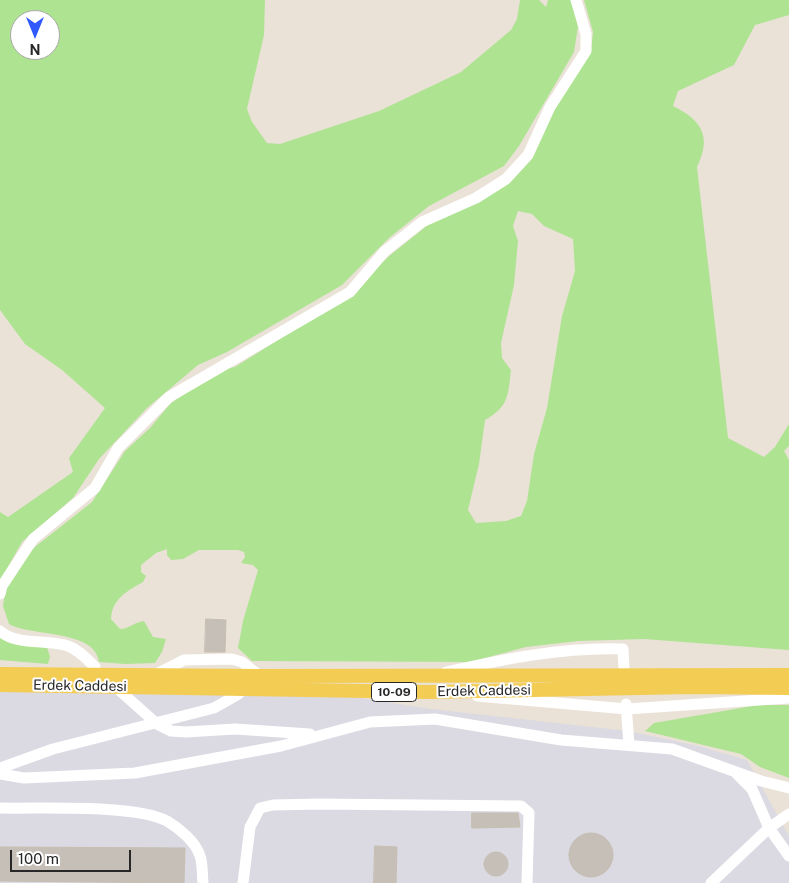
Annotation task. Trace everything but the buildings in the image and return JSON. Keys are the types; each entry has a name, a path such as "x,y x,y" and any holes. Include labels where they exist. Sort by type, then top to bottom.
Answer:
{"main road":[{"name":"Erdek Caddesi","path":"0,674 260,676 789,675"},
{"name":"Erdek Caddesi","path":"0,684 428,692 693,687 789,688"}],"lane":[{"path":"0,594 2,586 33,539 95,488 118,448 169,397 350,292 385,251 422,222 476,198 506,178 528,155 550,107 586,50 586,34 576,0"},
{"path":"0,631 10,638 67,646 79,652 95,667"},
{"path":"425,676 524,655 580,649 623,649 624,668"},
{"path":"0,768 53,749 214,708 245,689 260,676"},
{"path":"120,690 157,724 171,731 235,729 320,735"},
{"path":"428,692 626,706 789,698"},
{"path":"626,706 629,745"},
{"path":"0,774 24,778 135,773 281,746 370,722 435,719 561,740 672,749 789,788"},
{"path":"734,771 752,789 769,828 789,856"},
{"path":"243,883 250,827 260,808 274,805 318,804 521,806 529,813 527,883"},
{"path":"0,808 116,811 149,815 167,821 190,839 200,856 203,883"},
{"path":"711,883 769,828 786,820"}],"shaded area":[{"path":"0,691 348,696 431,709 628,731 698,746 747,760 789,836 789,883 0,883"}],"green space":[{"path":"0,0 265,0 264,35 247,109 252,122 267,143 280,144 379,111 461,72 511,30 517,19 520,0 539,0 546,7 548,0 574,0 578,27 574,52 519,146 504,166 429,206 389,238 342,285 227,352 198,365 147,408 99,459 73,498 22,542 0,581 0,512 8,517 73,472 69,458 105,408 62,370 25,344 0,310"},
{"path":"584,0 789,0 789,15 755,25 734,65 678,91 673,106 691,117 702,130 704,138 704,147 697,167 728,438 764,457 775,447 789,424 789,446 784,451 789,460 789,650 644,639 578,641 526,647 470,662 252,661 238,648 243,621 258,570 253,565 241,563 245,557 244,552 238,550 199,550 183,559 171,560 167,555 167,549 156,553 141,565 141,572 146,576 143,582 121,596 114,606 111,619 120,629 144,621 153,637 166,639 162,652 155,663 125,664 99,662 95,651 75,639 32,631 9,624 3,606 6,586 26,554 92,502 125,451 150,428 170,404 217,370 235,367 345,298 388,257 429,224 532,156 555,108 591,50 593,32","holes":["518,211 532,214 544,226 573,239 575,271 562,316 547,408 534,454 527,501 521,516 506,521 476,523 468,510 479,464 485,420 503,405 509,387 511,370 502,358 501,343 514,285 518,241 513,226"]},
{"path":"0,637 47,647 50,657 48,664 0,660"},
{"path":"758,705 789,705 789,778 760,767 741,754 645,731 654,723"}]}
